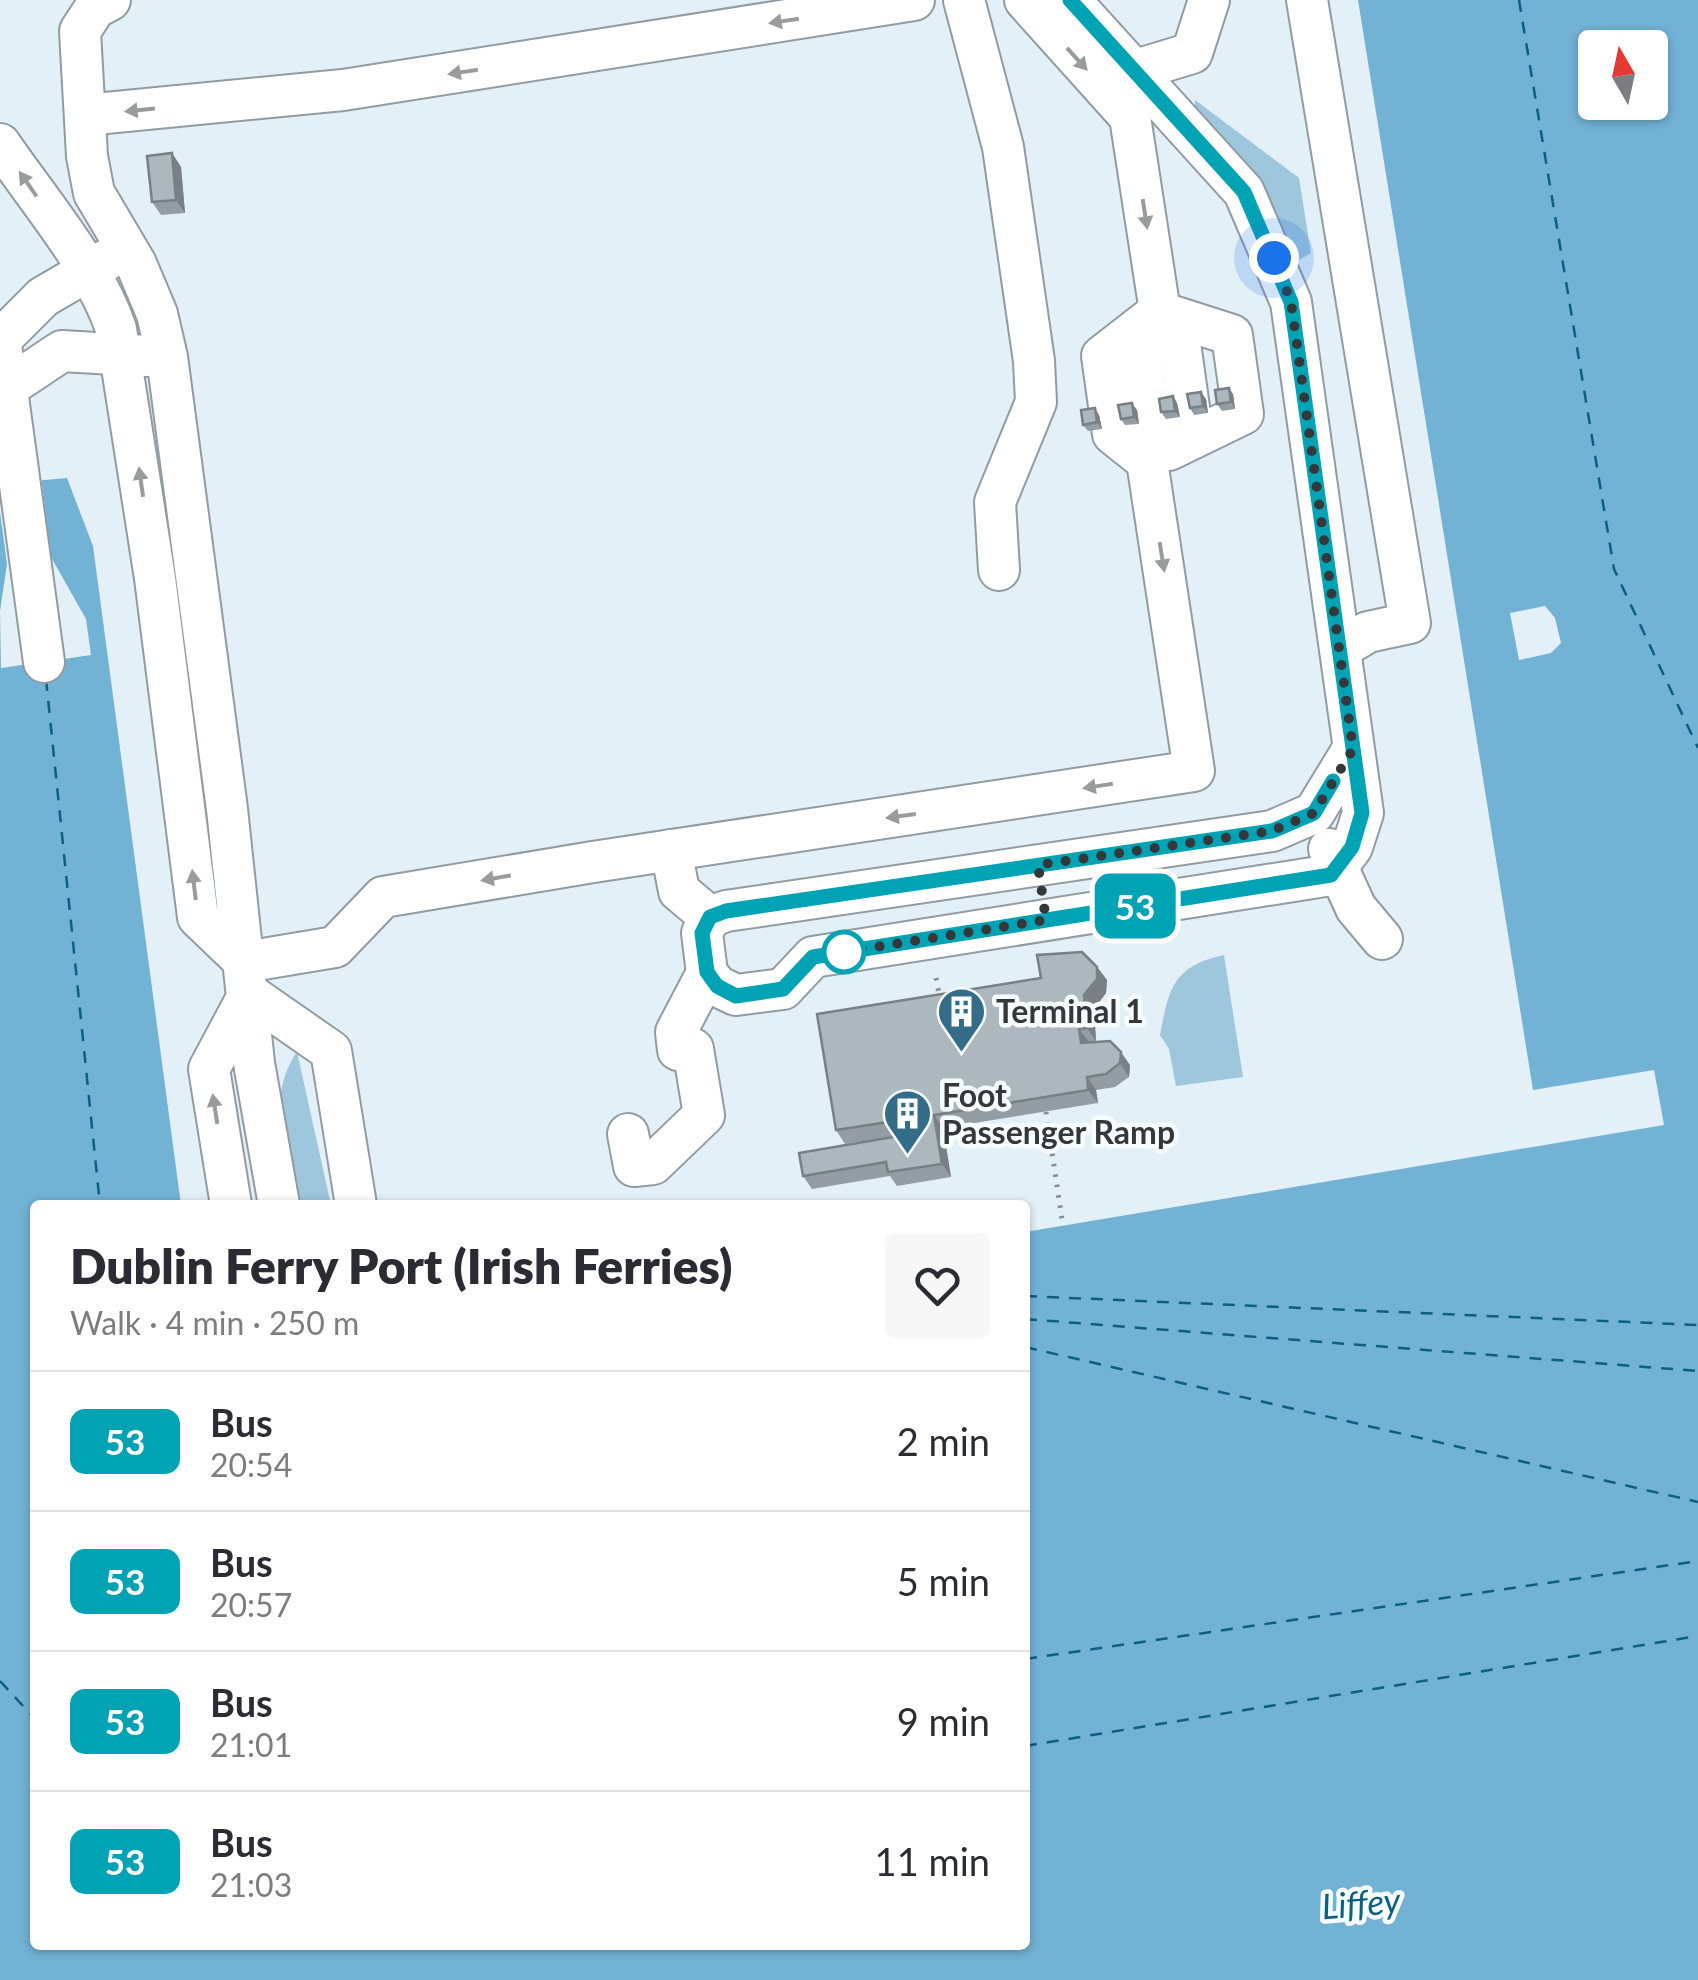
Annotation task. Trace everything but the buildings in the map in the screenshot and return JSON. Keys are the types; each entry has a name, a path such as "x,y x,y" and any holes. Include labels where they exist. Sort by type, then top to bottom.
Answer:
{"street":[{"path":"110,0 95,8 80,31 84,116 94,194 127,249 157,314 167,357 247,978 254,1063 278,1200"},
{"path":"84,116 343,90 914,0"},
{"path":"964,0 1002,147 1034,361 1036,402 995,502 999,570"},
{"path":"1026,0 1130,117 1160,312 1141,350 1177,429"},
{"path":"1070,0 1244,192 1291,302 1362,813 1352,847 1331,875 813,957 783,989 736,996 717,986 707,972 702,933 710,917 726,911 1272,831 1314,813 1353,749"},
{"path":"1089,0 1124,59"},
{"path":"1124,59 1192,52 1209,0"},
{"path":"1307,0 1410,623 1368,632 1341,648"},
{"path":"0,144 87,270 109,308 122,354 198,917 247,978 331,1050 355,1200"},
{"path":"44,662 0,339 30,307 127,249"},
{"path":"229,1200 209,1070 247,978 336,948 384,897 1194,772 1177,429 1206,339 1160,312"},
{"path":"8,386 62,352 167,357"},
{"path":"1314,813 1356,908 1382,938"},
{"path":"671,850 678,890 710,917"},
{"path":"1038,865 1046,920"},
{"path":"628,1134 634,1166 653,1164 704,1115 693,1049 678,1050 676,1032 707,972"}],"path":[{"path":"936,978 941,1008"},
{"path":"1046,1112 1063,1226"}],"shaded area":[{"path":"1195,100 1299,178 1311,253 1292,264 1255,173 1195,110"},
{"path":"1224,955 1243,1077 1176,1086 1169,1049 1160,1035 1171,992 1176,981 1194,966"},
{"path":"297,1052 330,1200 293,1200 280,1126 287,1070"}],"water":[{"name":"Liffey","path":"1358,0 1698,0 1698,1980 0,1980 0,484 67,478 93,546 180,1200 30,1200 30,1950 1030,1950 1030,1231 1664,1125 1654,1070 1533,1090"}],"pier":[{"path":"41,475 51,557 86,619 91,655 1,668 0,611 7,564 0,479"},
{"path":"1545,606 1555,618 1561,643 1551,653 1519,660 1510,613"}],"ferry route":[{"path":"1519,0 1614,569 1698,748"},
{"path":"46,679 99,1200"},
{"path":"1030,1296 1698,1325"},
{"path":"1030,1319 1698,1371"},
{"path":"1030,1348 1698,1502"},
{"path":"1030,1658 1698,1561"},
{"path":"1030,1745 1698,1636"},
{"path":"0,1681 30,1714"}],"bus line":[{"name":"53","path":"1070,0 1244,192 1291,302 1362,813 1352,847 1331,875 813,957 783,989 736,996 717,986 707,972 702,933 710,917 726,911 1272,831 1314,813 1333,781"}],"place":[{"name":"Terminal 1","path":"961,1054"},
{"name":"Foot Passenger Ramp","path":"907,1156"}],"route":[{"path":"844,952 1046,920 1038,865 1272,831 1314,813 1353,749 1291,302 1274,258"}]}
